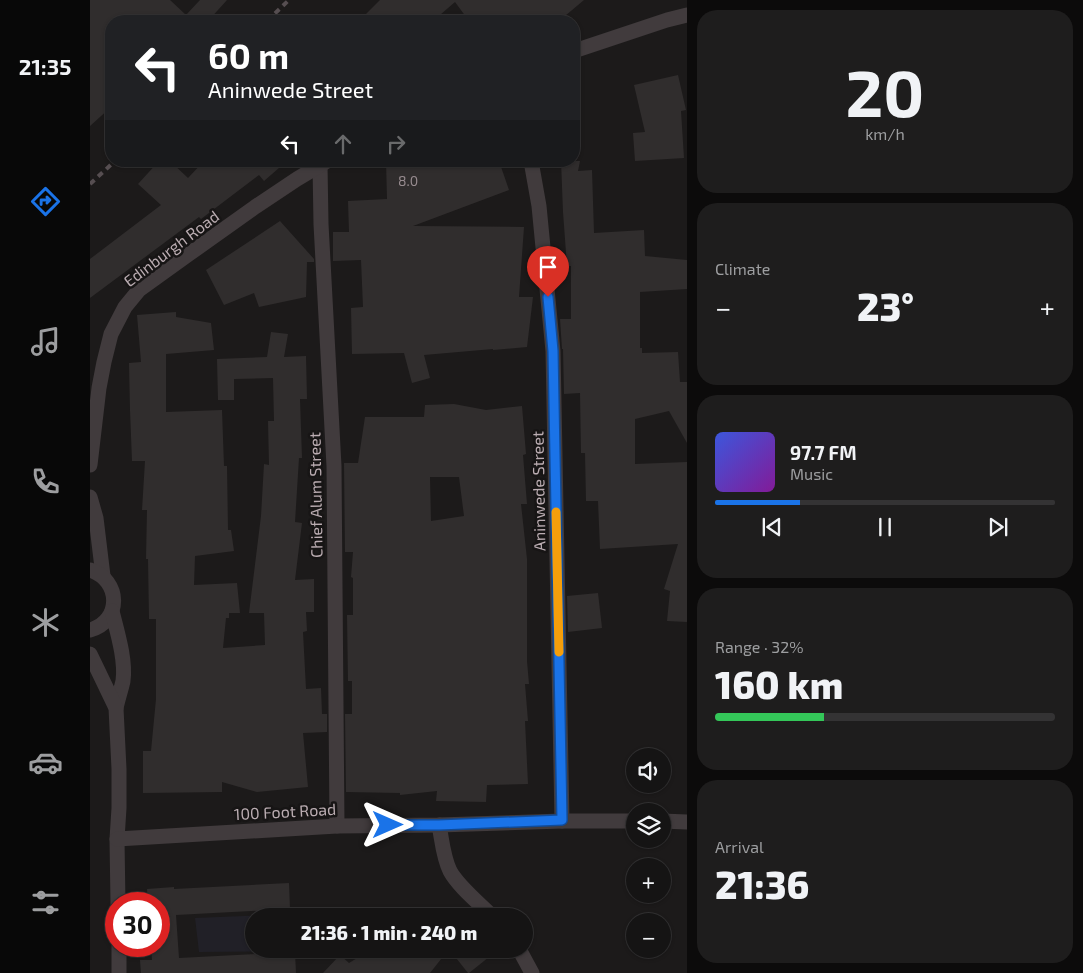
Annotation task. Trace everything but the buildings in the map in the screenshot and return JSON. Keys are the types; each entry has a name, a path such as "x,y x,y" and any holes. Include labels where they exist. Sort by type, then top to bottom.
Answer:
{"street":[{"path":"580,49 687,15"},
{"name":"Edinburgh Road","path":"90,465 94,390 111,334 124,307 139,290 240,217 317,167"},
{"name":"Chief Alum Street","path":"323,167 321,224 334,466 337,826"},
{"name":"Aninwede Street","path":"532,167 539,206 553,351 562,820"},
{"path":"90,497 96,518 97,573 110,584 114,596 112,611 106,621 90,630"},
{"path":"112,611 123,665 123,679 116,708 119,769 118,892"},
{"path":"90,654 116,708"},
{"name":"100 Foot Road","path":"117,839 337,826 439,825 562,820 626,821"},
{"path":"671,821 687,822"},
{"path":"439,825 449,869 455,879 484,908"},
{"path":"119,957 119,973"},
{"path":"524,958 532,973"}],"shaded area":[{"path":"245,916 245,952 199,952 195,918"}],"railway":[{"path":"273,15 289,0"},
{"path":"90,184 108,167"}],"slow traffic":[{"path":"556,512 559,652"}],"route":[{"path":"388,825 562,820 553,351 548,297"}]}
